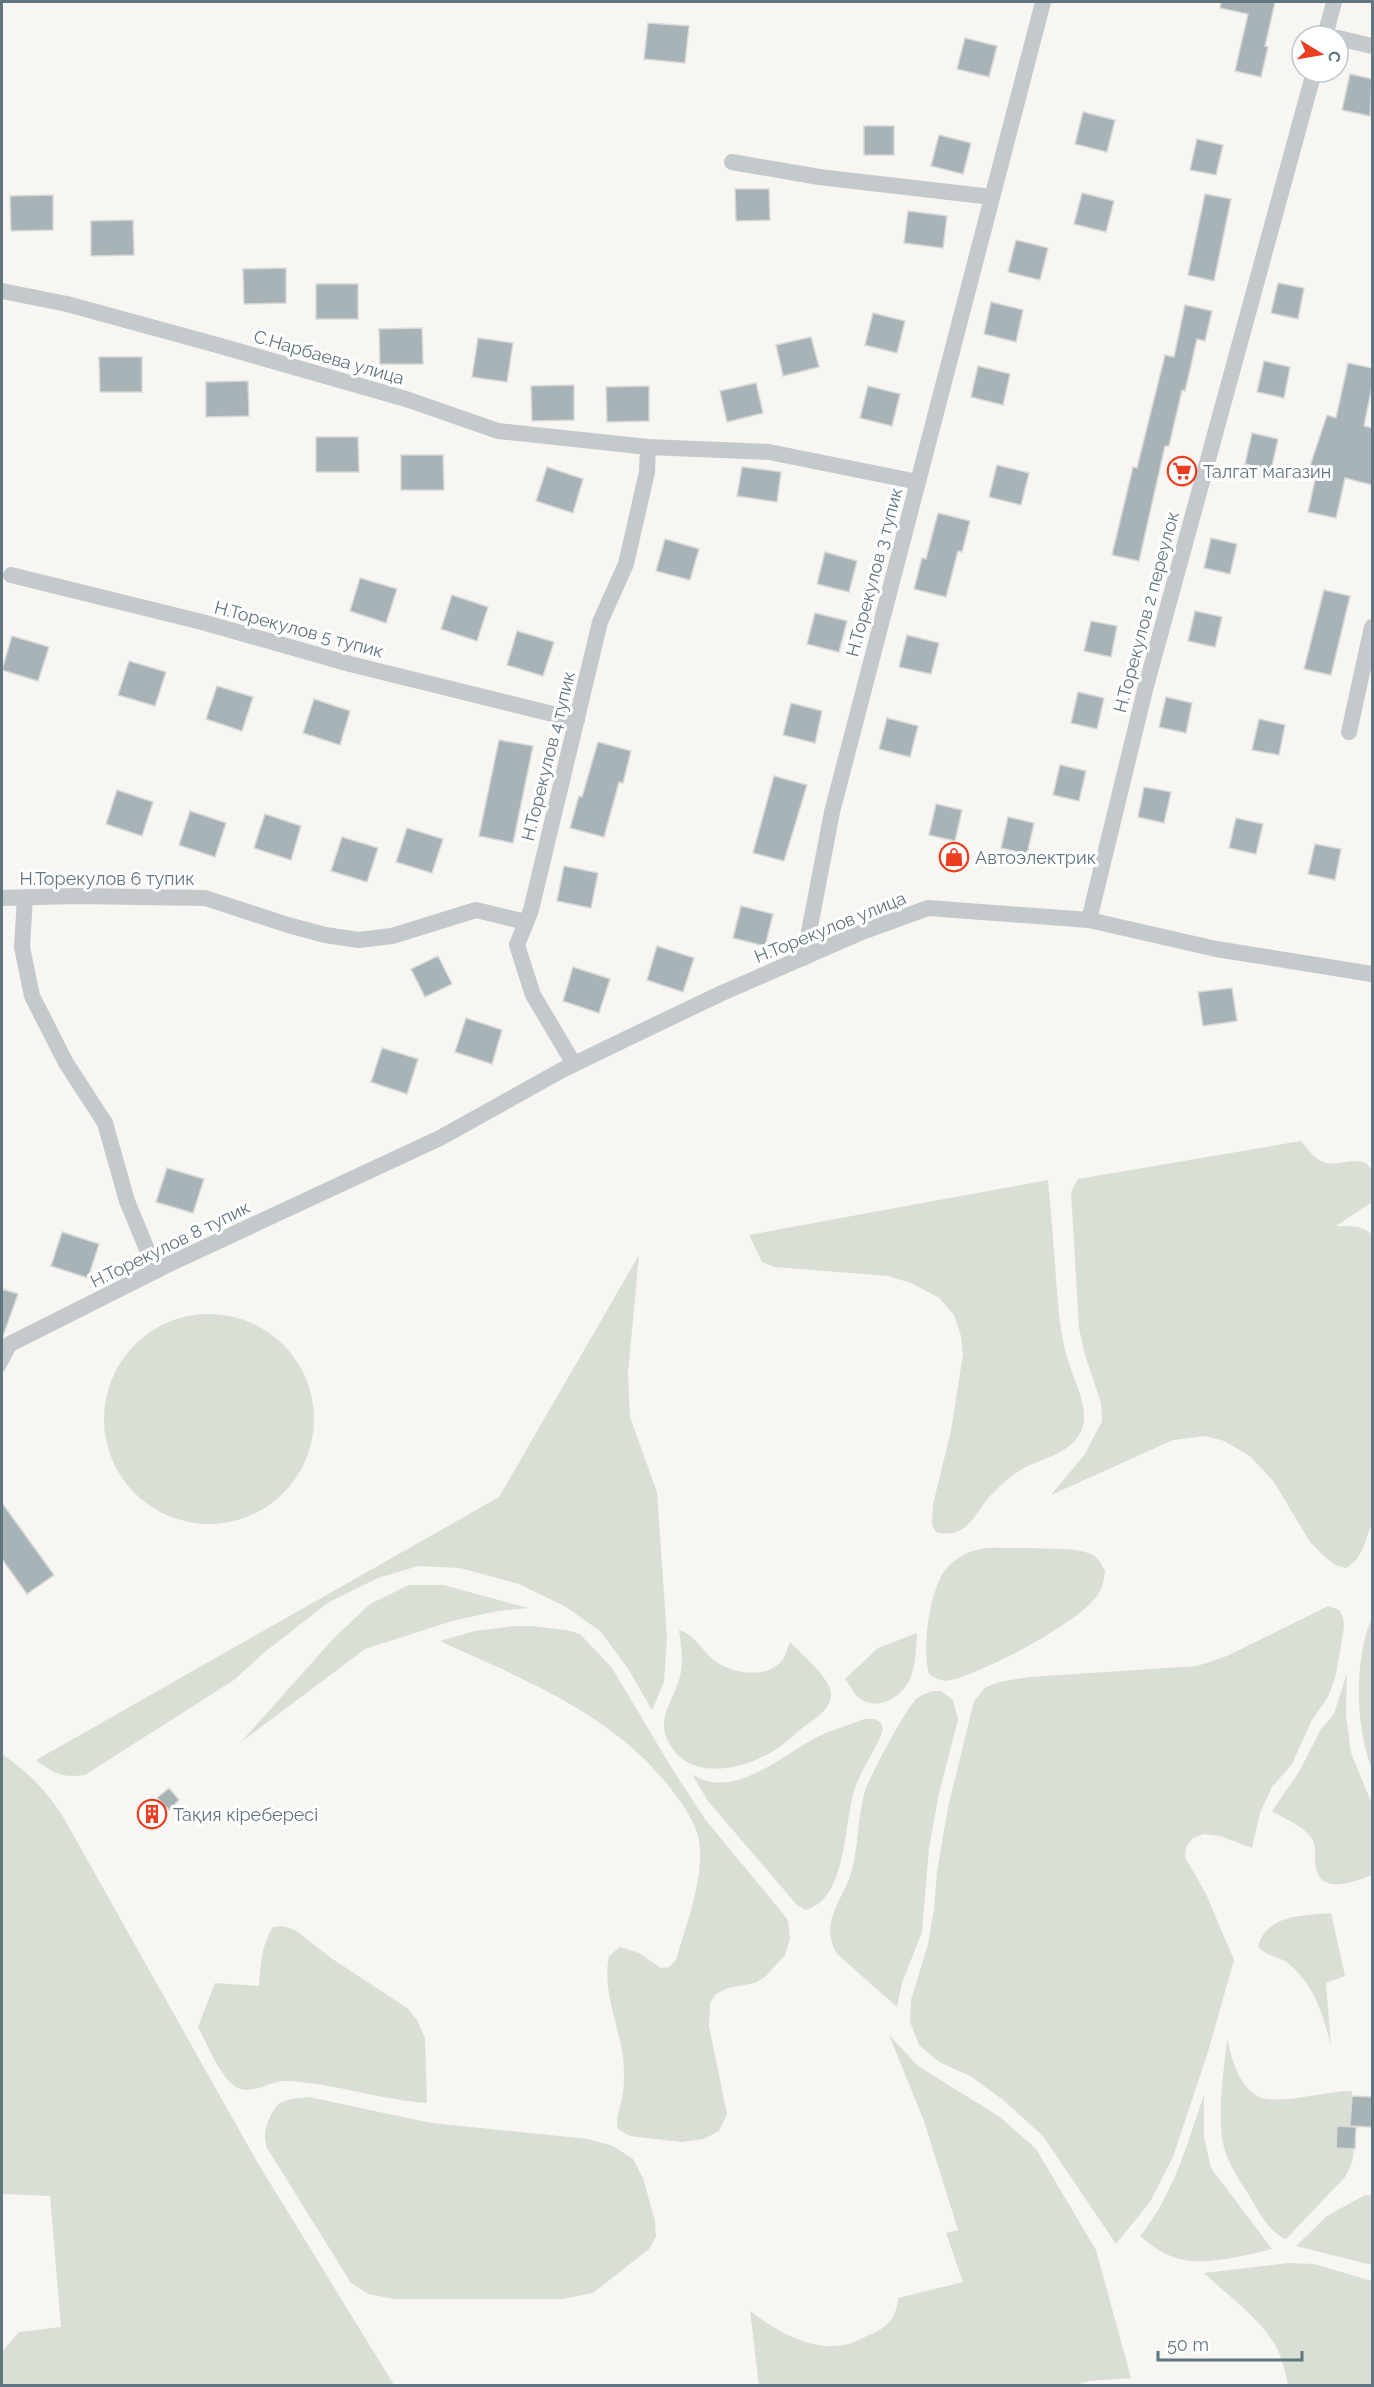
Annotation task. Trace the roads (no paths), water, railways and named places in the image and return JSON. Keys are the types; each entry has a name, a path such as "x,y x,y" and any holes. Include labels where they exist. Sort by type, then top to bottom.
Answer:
{"street":[{"name":"Н.Торекулов 3 тупик","path":"804,958 832,812 1043,2"},
{"path":"1331,24 1334,2"},
{"path":"1350,41 1372,46"},
{"name":"Н.Торекулов 2 переулок","path":"1089,920 1145,690 1311,84"},
{"path":"732,162 819,177 992,197"},
{"name":"С.Нарбаева улица","path":"2,291 67,304 218,345 406,399 498,430 648,447 769,452 918,482"},
{"name":"Н.Торекулов 4 тупик","path":"574,1064 533,995 516,945 531,910 600,622 626,564 648,472 648,447"},
{"name":"Н.Торекулов 5 тупик","path":"11,574 202,622 350,664 577,720"},
{"path":"1349,732 1372,627"},
{"path":"25,897 22,946 32,996 66,1062 105,1123 127,1202 156,1271"},
{"name":"Н.Торекулов 6 тупик","path":"2,898 205,898 288,925 325,935 359,940 392,936 476,910 525,922"},
{"name":"Н.Торекулов улица","path":"344,1183 440,1138 574,1064 722,993 862,932 928,908 1089,920 1216,949 1372,974"},
{"name":"Н.Торекулов 8 тупик","path":"8,1346 156,1271 344,1183"}],"lane":[{"path":"2,1366 8,1346"}],"place":[{"name":"Талгат магазин","path":"1182,471"},
{"name":"Автоэлектрик","path":"954,857"},
{"name":"Тақия кіребересі","path":"152,1814"}]}
